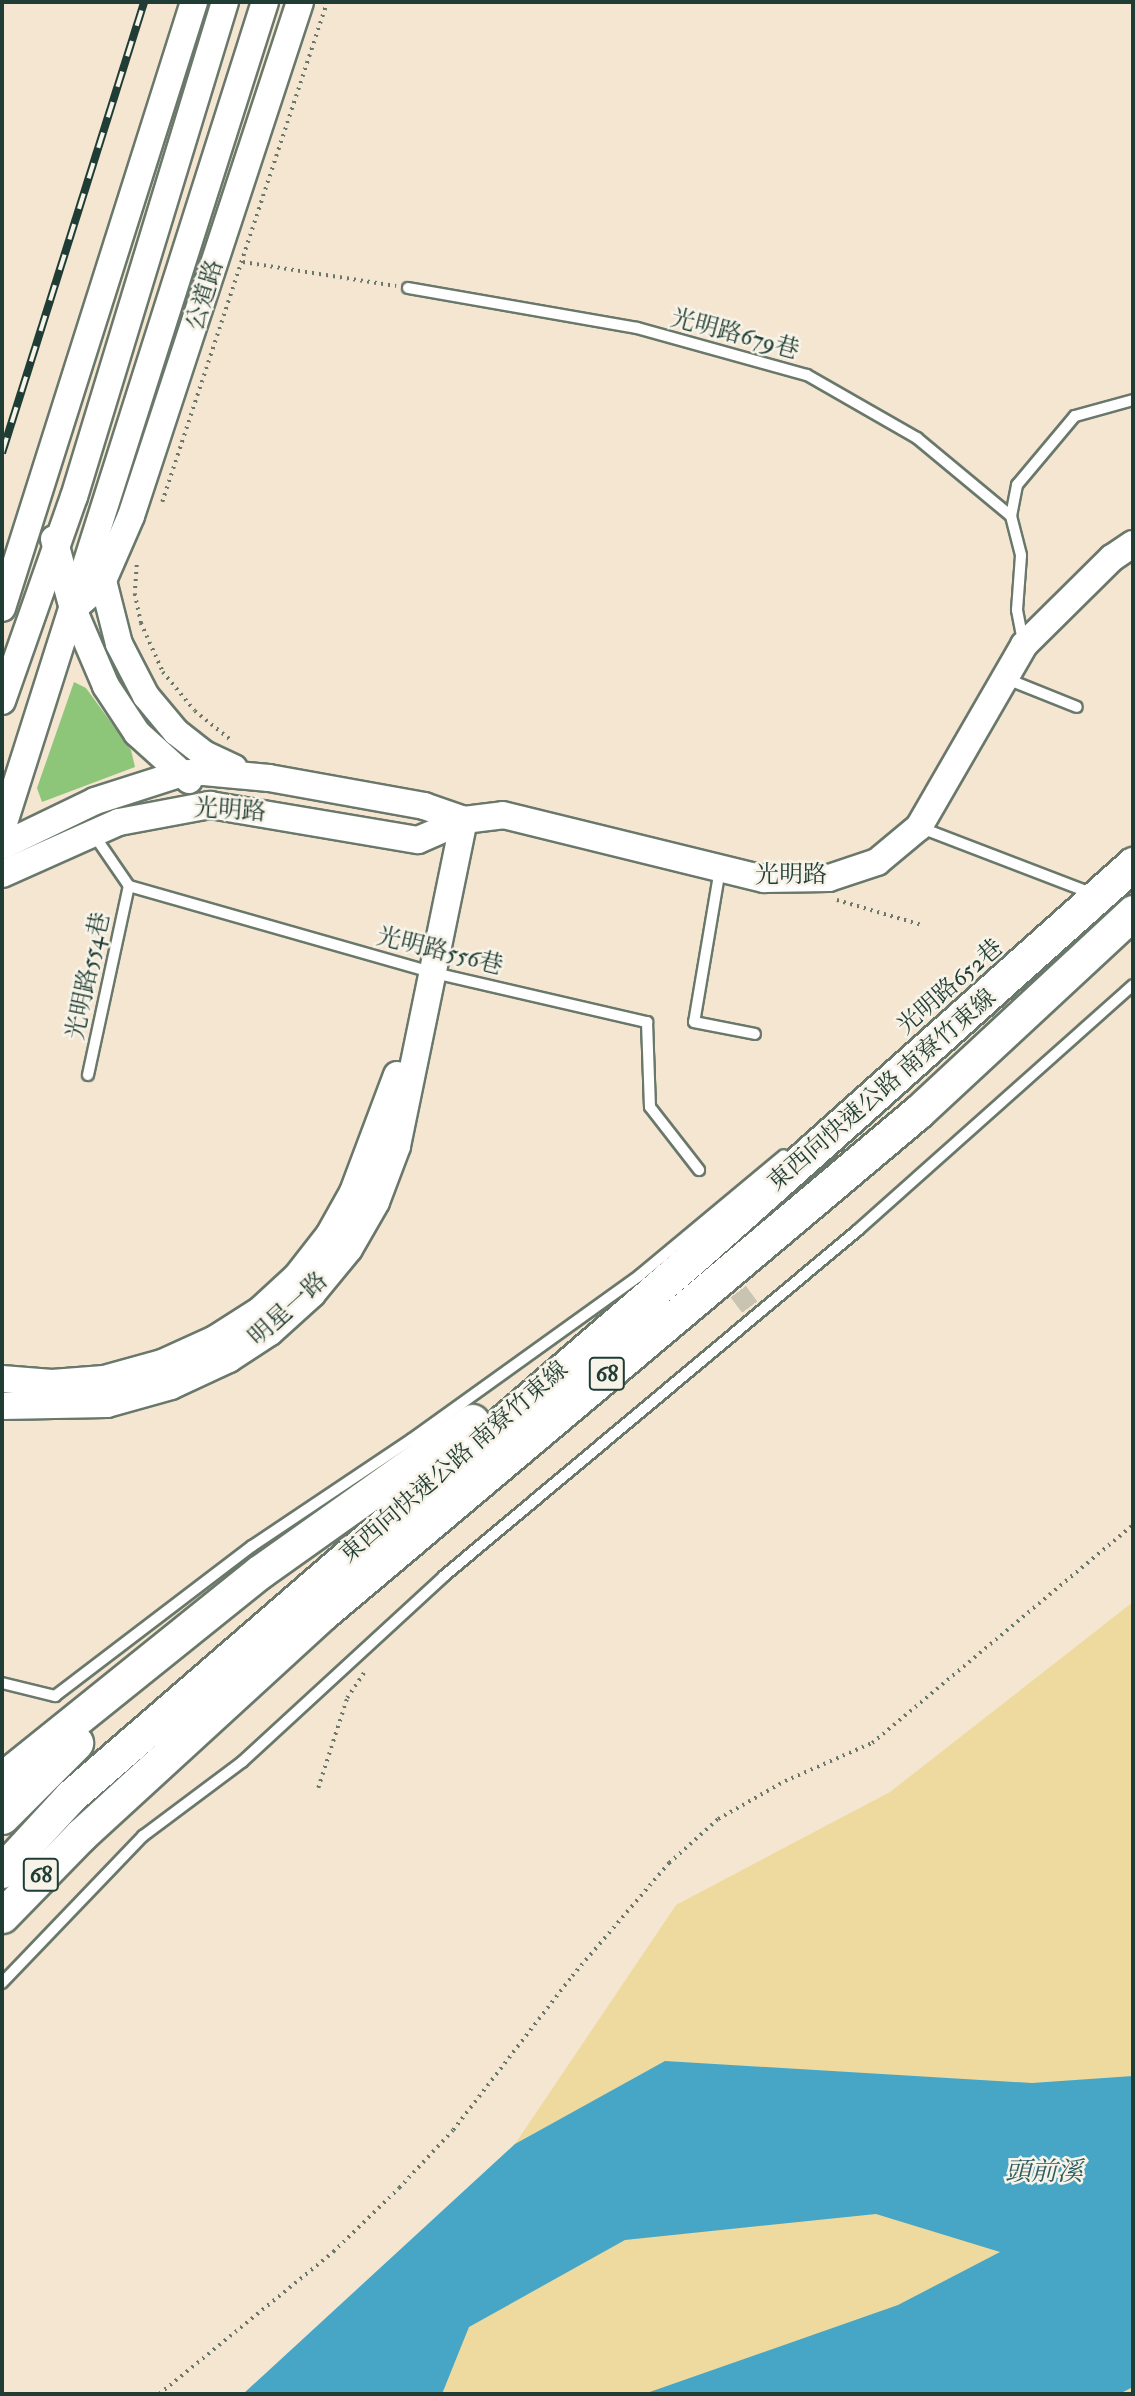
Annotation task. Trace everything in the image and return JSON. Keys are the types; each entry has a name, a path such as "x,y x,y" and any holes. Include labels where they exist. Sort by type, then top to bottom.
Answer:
{"highway":[{"name":"東西向快速公路 南寮竹東線","path":"2,1871 71,1796 1084,913 1133,864"},
{"name":"東西向快速公路 南寮竹東線","path":"2,1916 81,1835 322,1614 918,1112 1133,912"},
{"path":"2,1779 166,1651 261,1571 594,1340"},
{"path":"2,1817 166,1651"},
{"path":"2,1932 81,1835"}],"street":[{"path":"2,608 194,2"},
{"path":"2,701 55,542 74,496 225,2"},
{"name":"公道路","path":"2,829 73,609 103,506 184,267 265,2"},
{"name":"公道路","path":"73,609 101,585 131,516 300,2"},
{"path":"41,486 73,609 121,712 180,774 246,808"},
{"name":"公道路","path":"103,506 101,585 131,671 161,716 204,754 269,778"},
{"name":"光明路","path":"2,874 92,832 183,807 246,808 418,840 464,820 503,815 765,880 829,878 877,862 919,827 1024,645 1112,558 1133,544"},
{"name":"光明路","path":"2,846 65,812 180,774 269,778 424,806 464,820"},
{"name":"明星一路","path":"2,1379 51,1383 104,1379 162,1363 215,1339 259,1311 297,1276 329,1235 364,1197 397,1146 428,983 464,820"},
{"name":"明星一路","path":"2,1406 107,1404 171,1386 229,1359 270,1332 313,1294 349,1249 364,1197"}],"lane":[{"name":"光明路679巷","path":"408,288 637,328 807,375 917,438 1011,516"},
{"path":"1024,645 1017,610 1021,555 1011,516 1017,485 1075,416 1133,400"},
{"path":"1004,677 1077,707"},
{"name":"光明路652巷","path":"857,1093 1091,893 919,827"},
{"path":"92,832 129,886"},
{"path":"720,868 694,1022 755,1034"},
{"name":"光明路556巷","path":"129,886 428,983 647,1022 650,1107 699,1171"},
{"name":"光明路554巷","path":"88,1075 129,886"},
{"path":"2,1983 142,1836 242,1762 444,1576 858,1230 1133,985"},
{"path":"2,1683 55,1696 252,1546 536,1352 693,1231 795,1145"}],"path":[{"path":"158,510 243,262 327,2"},
{"path":"243,262 408,288"},
{"path":"140,556 135,594 150,647 179,693 233,741"},
{"path":"830,898 922,925"},
{"path":"159,2394 333,2252 399,2188 453,2130 572,1976 669,1863 718,1819 785,1781 872,1743 1133,1525"},
{"path":"318,1788 347,1698 368,1667 360,1653"}],"green space":[{"path":"74,682 86,688 131,750 135,767 42,802 37,788"}],"sand":[{"path":"1133,1602 1133,2394 259,2394 515,2144 676,1905 890,1792"}],"water":[{"name":"頭前溪","path":"665,2061 1032,2083 1133,2076 1133,2387 1119,2394 644,2394 898,2305 1000,2252 876,2214 625,2240 469,2327 442,2394 243,2394 515,2144"}],"tunnel":[{"path":"721,1268 756,1315"}],"railway":[{"path":"2,453 144,2"}]}
